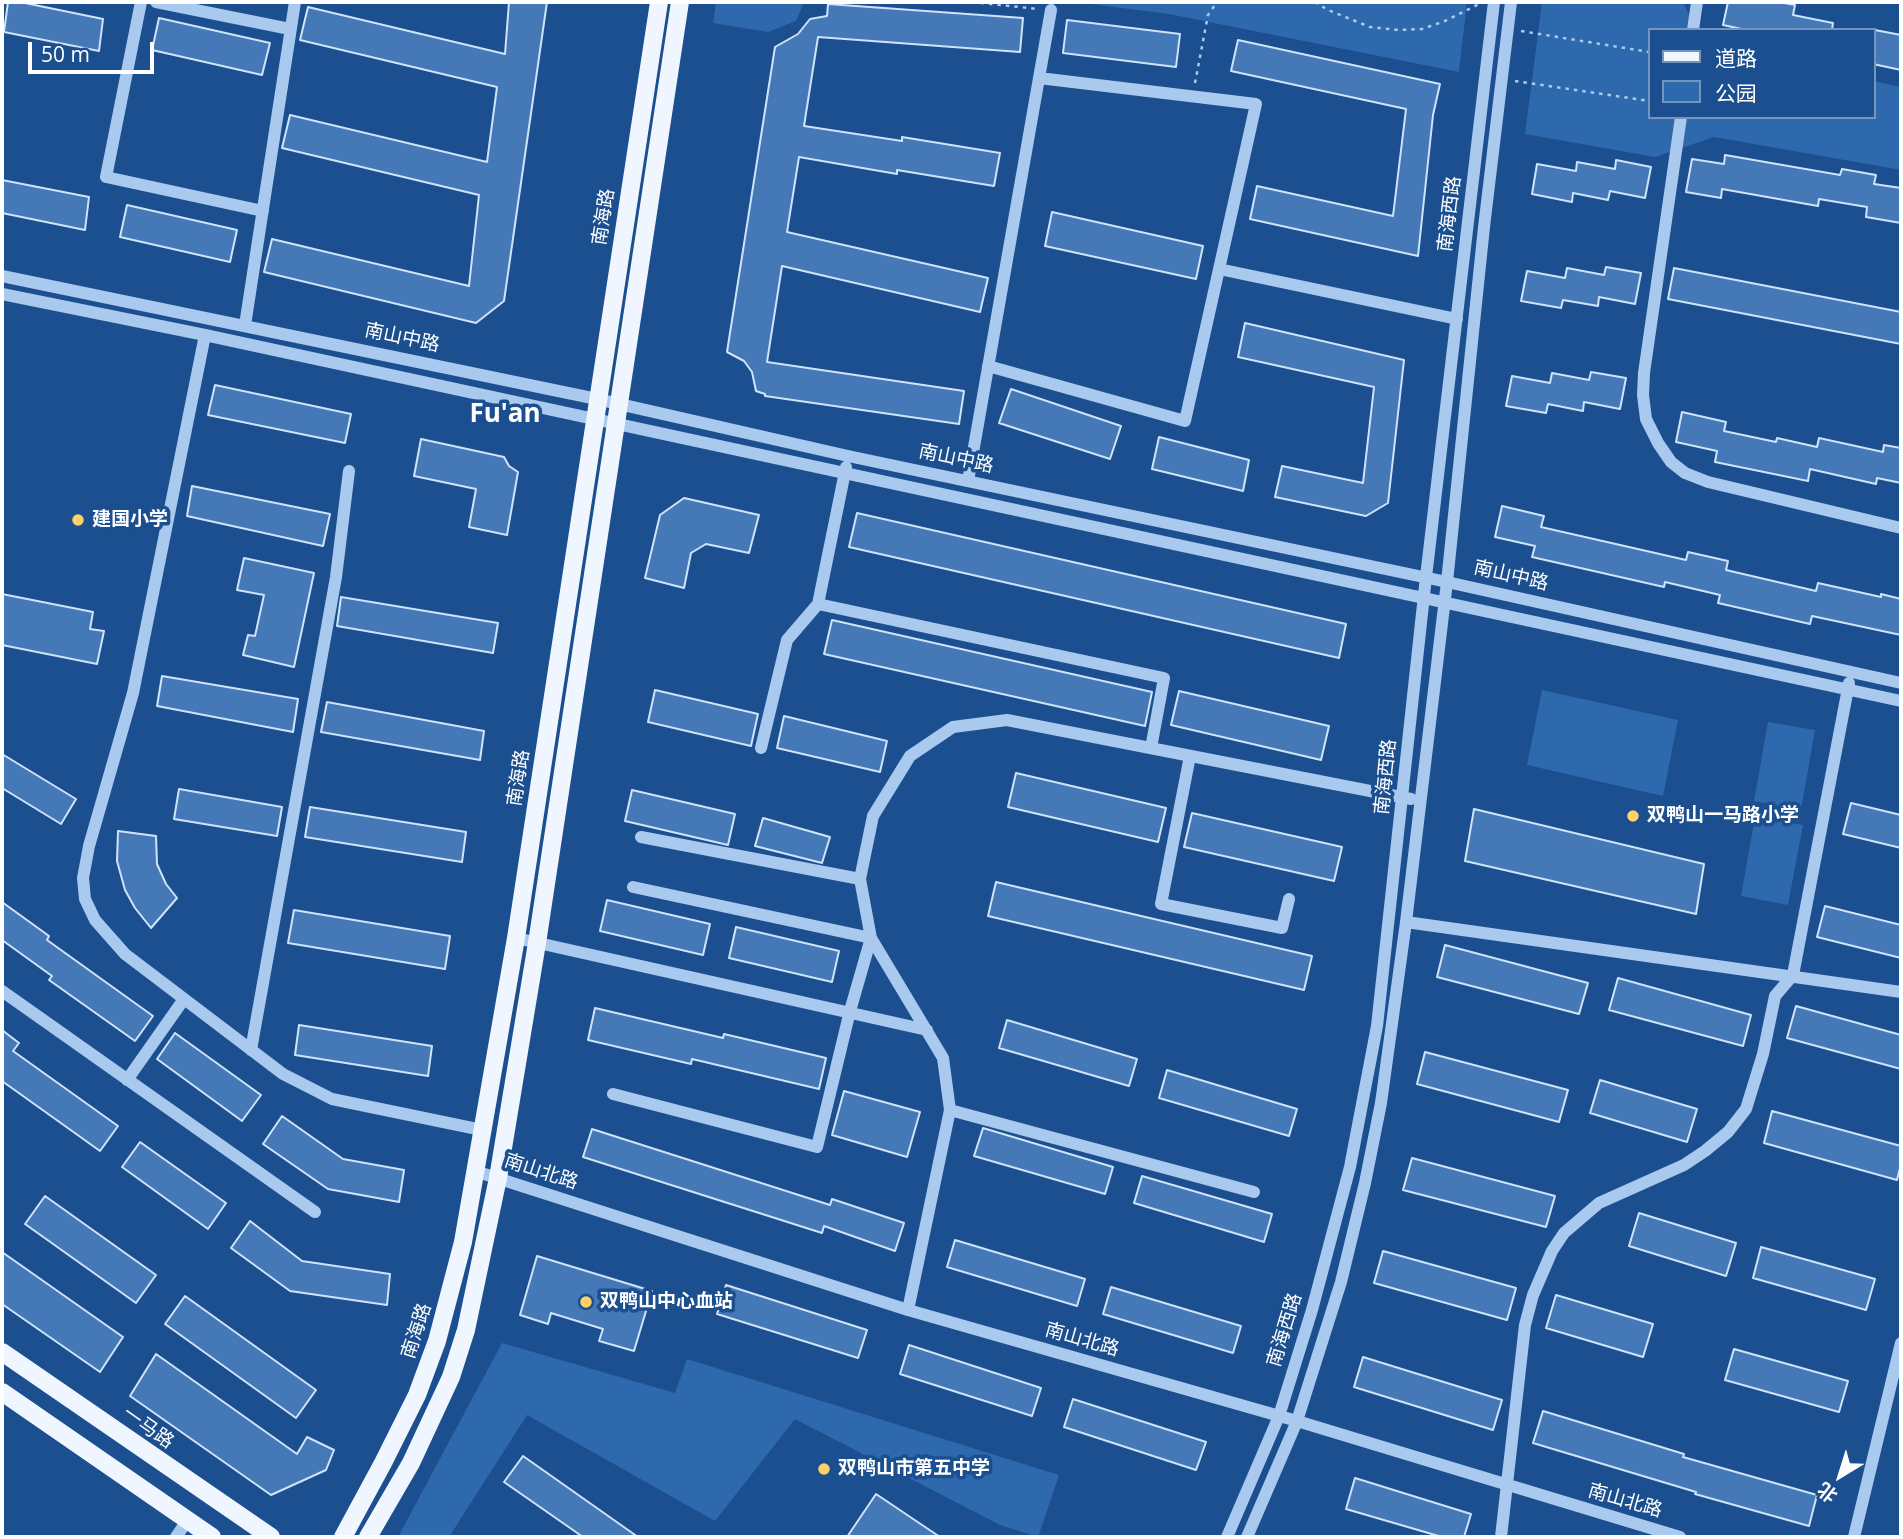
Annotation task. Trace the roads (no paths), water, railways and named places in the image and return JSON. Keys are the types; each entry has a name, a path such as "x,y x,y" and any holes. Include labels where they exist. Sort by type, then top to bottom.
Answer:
{"main road":[{"name":"南海路","path":"343,1537 417,1395 437,1341 463,1242 516,938 659,2"},
{"path":"368,1537 411,1463 451,1377 466,1330 498,1178 537,943 680,2"},
{"name":"一马路","path":"2,1352 271,1537"},
{"path":"2,1392 212,1537"}],"street":[{"path":"141,2 106,177 263,211"},
{"path":"156,2 290,29"},
{"path":"245,325 295,2"},
{"name":"南海西路","path":"1227,1537 1279,1416 1332,1241 1350,1167 1377,1026 1426,577 1494,2"},
{"name":"南海西路","path":"1247,1537 1297,1421 1340,1282 1365,1183 1391,1041 1447,582 1511,2"},
{"path":"1693,28 1697,2"},
{"path":"968,481 1051,10"},
{"path":"988,366 1185,421 1256,104 1039,78"},
{"path":"1681,119 1644,384 1646,419 1658,443 1678,468 1708,482 1901,528"},
{"path":"1219,269 1457,319"},
{"name":"南山中路","path":"2,276 597,399 848,456 1426,577 1901,683"},
{"name":"南山中路","path":"2,294 205,335 1901,701"},
{"path":"205,335 133,693 89,846 83,878 85,899 95,920 125,954 283,1074 332,1098 482,1130"},
{"path":"761,748 786,640 818,604 848,456"},
{"path":"251,1050 336,577 349,471"},
{"path":"818,604 1164,678 1151,748"},
{"path":"1501,1537 1525,1325 1533,1295 1552,1251 1564,1233 1599,1202 1684,1164 1705,1151 1728,1132 1746,1109 1756,1082 1775,996 1793,975 1851,672"},
{"path":"908,1310 950,1110 943,1058 871,938 860,879 873,816 910,756 953,727 1007,720 1420,801"},
{"path":"1189,755 1161,904 1282,928 1289,899"},
{"path":"641,837 860,879"},
{"path":"633,887 871,938"},
{"path":"1406,922 1901,992"},
{"path":"516,938 927,1030"},
{"path":"613,1094 817,1147 871,938"},
{"path":"2,991 315,1212"},
{"path":"127,1080 184,999"},
{"path":"950,1110 1254,1192"},
{"name":"南山北路","path":"475,1171 908,1310 1297,1421 1680,1537"},
{"path":"1854,1537 1901,1343"},
{"path":"176,1537 187,1521"}],"place":[{"name":"建国小学","path":"78,520"},
{"name":"双鸭山一马路小学","path":"1633,816"},
{"name":"双鸭山中心血站","path":"586,1302"},
{"name":"双鸭山市第五中学","path":"824,1469"}],"district":[{"name":"Fu'an","path":"505,415"}]}
